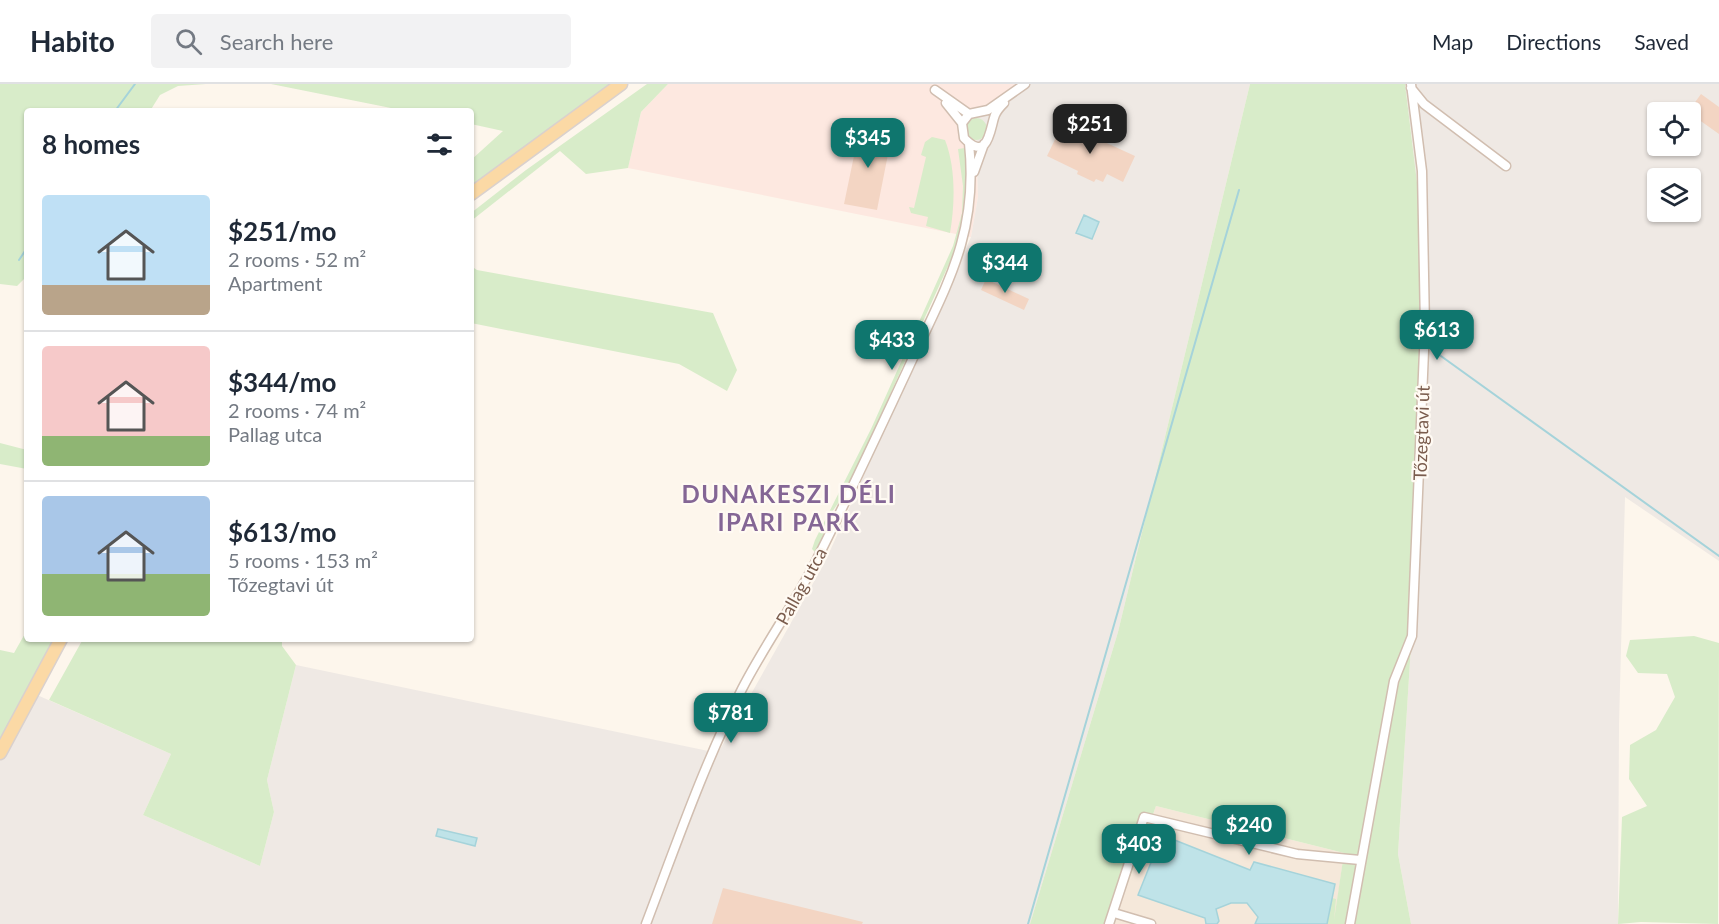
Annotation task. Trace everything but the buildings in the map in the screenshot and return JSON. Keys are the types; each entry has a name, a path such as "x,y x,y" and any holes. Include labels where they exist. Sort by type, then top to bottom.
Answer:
{"main road":[{"path":"474,192 621,84"},
{"path":"0,753 59,642"}],"street":[{"path":"933,87 962,123 962,133 969,143 984,144 990,139 995,115 1008,98 1025,84"},
{"path":"1411,86 1424,104 1506,166"},
{"name":"Tőzegtavi út","path":"1350,924 1394,681 1412,636 1425,327 1422,171 1411,86"},
{"path":"933,87 973,114 989,121 992,127"},
{"path":"962,123 973,114 1008,98"},
{"name":"Pallag utca","path":"646,924 704,772 725,724 743,687 815,564 955,266 970,212 972,178 969,143"},
{"name":"Pallag utca","path":"972,178 984,144"},
{"path":"1109,924 1143,817 1297,854 1360,860"},
{"path":"1114,913 1151,924"}],"shaded area":[{"path":"668,84 1017,84 986,106 975,129 978,197 971,237 628,168 641,112"},
{"path":"1017,84 1250,84 1118,632 1030,924 0,924 0,750 28,691 171,754 143,815 260,866 274,812 267,780 296,665 718,753 825,562 971,237 978,197 975,109 995,101"},
{"path":"1405,84 1719,84 1719,561 1625,497 1619,725 1618,924 1411,924 1398,854 1411,645 1419,343 1419,199"},
{"path":"1156,806 1344,853 1334,924 1113,924"}],"green space":[{"path":"0,84 206,84 178,86 160,95 152,108 24,108 24,279 17,286 0,284"},
{"path":"271,84 615,84 474,185 474,157 503,131 474,125 474,108 391,108"},
{"path":"647,84 668,84 641,112 628,168 586,174 560,151 474,219 474,211 526,170"},
{"path":"1250,84 1405,84 1419,199 1419,343 1411,645 1398,854 1411,924 1270,924 1262,881 1336,899 1334,920 1344,853 1156,806 1113,924 1030,924 1118,632"},
{"path":"976,118 984,121 987,129 984,137 976,140 968,137 965,129 968,121"},
{"path":"932,137 945,140 949,151 954,198 950,233 926,226 928,217 911,213 909,207 914,208 926,157 921,155 925,142"},
{"path":"965,148 967,204 958,244 847,490 826,521 823,540 815,552 812,549 815,540 871,429 953,246 962,213 963,186 958,149"},
{"path":"474,268 713,313 737,370 727,391 679,364 474,324"},
{"path":"0,443 24,449 24,468 0,464"},
{"path":"24,635 24,642 55,642 0,750 0,650 14,653"},
{"path":"1694,636 1719,643 1718,924 1641,922 1618,924 1622,817 1647,806 1629,779 1630,745 1656,730 1675,697 1667,674 1638,673 1626,656 1630,640"},
{"path":"81,642 282,642 282,646 296,665 267,780 274,812 260,866 143,815 171,754 49,700"}],"water":[{"path":"1084,215 1099,222 1092,239 1076,233"},
{"path":"438,829 477,838 475,846 436,836"},
{"path":"1162,835 1250,870 1254,862 1335,884 1327,924 1255,924 1258,917 1247,903 1231,903 1216,909 1219,921 1217,924 1206,924 1205,918 1138,895"}],"waterway":[{"path":"117,108 135,84"},
{"path":"1028,924 1239,190"},
{"path":"19,260 24,252"},
{"path":"1414,337 1422,343"},
{"path":"1427,346 1719,556"}],"district":[{"name":"DUNAKESZI DÉLI IPARI PARK","path":"789,507"}]}
